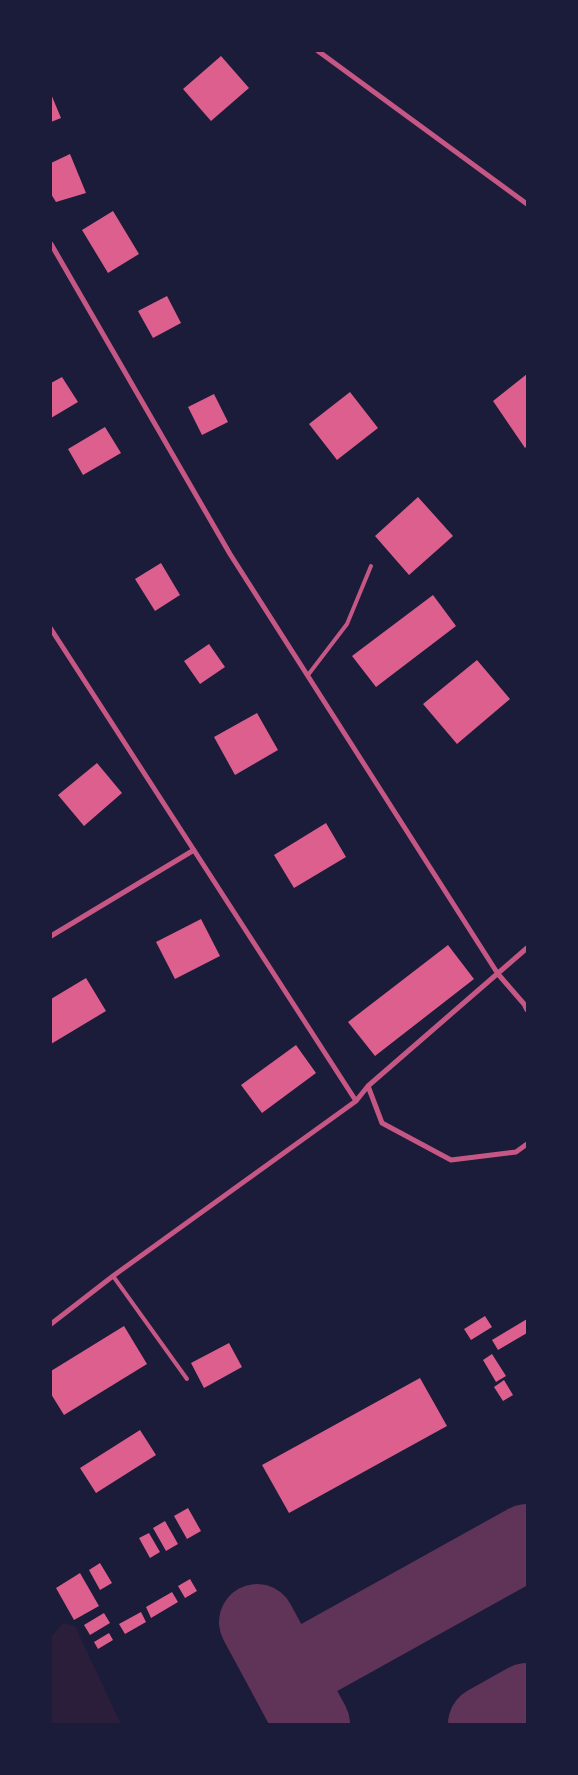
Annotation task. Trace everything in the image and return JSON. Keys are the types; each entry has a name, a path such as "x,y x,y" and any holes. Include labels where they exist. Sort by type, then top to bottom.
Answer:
{"street":[{"path":"318,51 527,204"},
{"path":"51,244 230,554 498,974 527,1010"},
{"path":"51,629 356,1101"},
{"path":"51,936 194,850"},
{"path":"51,1324 113,1276 356,1101 368,1086 527,948"},
{"path":"368,1086 382,1123 451,1160 516,1152 527,1144"}],"lane":[{"path":"308,675 347,624 371,566"},
{"path":"113,1276 187,1379"}],"shaded area":[{"path":"63,1623 75,1626 121,1724 51,1724 51,1637"}],"building":[{"path":"221,56 249,88 211,121 183,89"},
{"path":"51,94 61,118 51,122"},
{"path":"70,154 86,193 56,202 51,194 51,163"},
{"path":"113,211 139,254 108,273 82,230"},
{"path":"167,296 181,323 153,338 138,311"},
{"path":"527,374 527,446 525,448 493,401"},
{"path":"62,377 78,402 51,418 51,383"},
{"path":"350,392 378,428 337,460 309,424"},
{"path":"214,394 228,422 202,435 188,407"},
{"path":"105,427 121,453 83,475 68,449"},
{"path":"418,497 453,536 409,575 375,536"},
{"path":"161,563 180,595 155,611 135,579"},
{"path":"433,595 456,626 376,687 352,656"},
{"path":"209,644 225,667 200,684 184,661"},
{"path":"477,660 510,699 457,744 423,704"},
{"path":"257,713 278,750 235,775 214,737"},
{"path":"97,763 122,793 84,826 58,795"},
{"path":"326,823 346,857 294,888 274,855"},
{"path":"201,919 220,956 175,979 156,942"},
{"path":"448,945 474,979 375,1056 348,1022"},
{"path":"86,978 106,1011 51,1044 51,999"},
{"path":"296,1045 316,1073 262,1113 241,1085"},
{"path":"485,1316 492,1327 471,1340 464,1329"},
{"path":"527,1319 527,1333 498,1350 492,1340"},
{"path":"124,1326 147,1364 64,1415 51,1394 51,1371"},
{"path":"229,1343 242,1367 204,1388 191,1363"},
{"path":"492,1354 506,1376 496,1382 483,1360"},
{"path":"420,1378 447,1426 289,1513 262,1465"},
{"path":"504,1380 513,1395 503,1401 494,1387"},
{"path":"140,1430 156,1455 96,1493 80,1468"},
{"path":"188,1508 201,1531 187,1539 174,1516"},
{"path":"165,1521 178,1544 166,1551 153,1528"},
{"path":"149,1533 160,1552 150,1558 139,1538"},
{"path":"100,1563 112,1583 100,1590 89,1570"},
{"path":"80,1573 99,1606 74,1620 56,1588"},
{"path":"190,1579 197,1591 185,1598 178,1586"},
{"path":"172,1592 178,1602 151,1618 146,1607"},
{"path":"141,1612 146,1622 125,1634 119,1624"},
{"path":"104,1613 110,1623 90,1635 84,1625"},
{"path":"109,1633 113,1640 98,1649 94,1642"}],"taxiway":[{"path":"286,1676 527,1542"},
{"path":"257,1622 312,1724"},
{"path":"486,1724 527,1701"}]}
